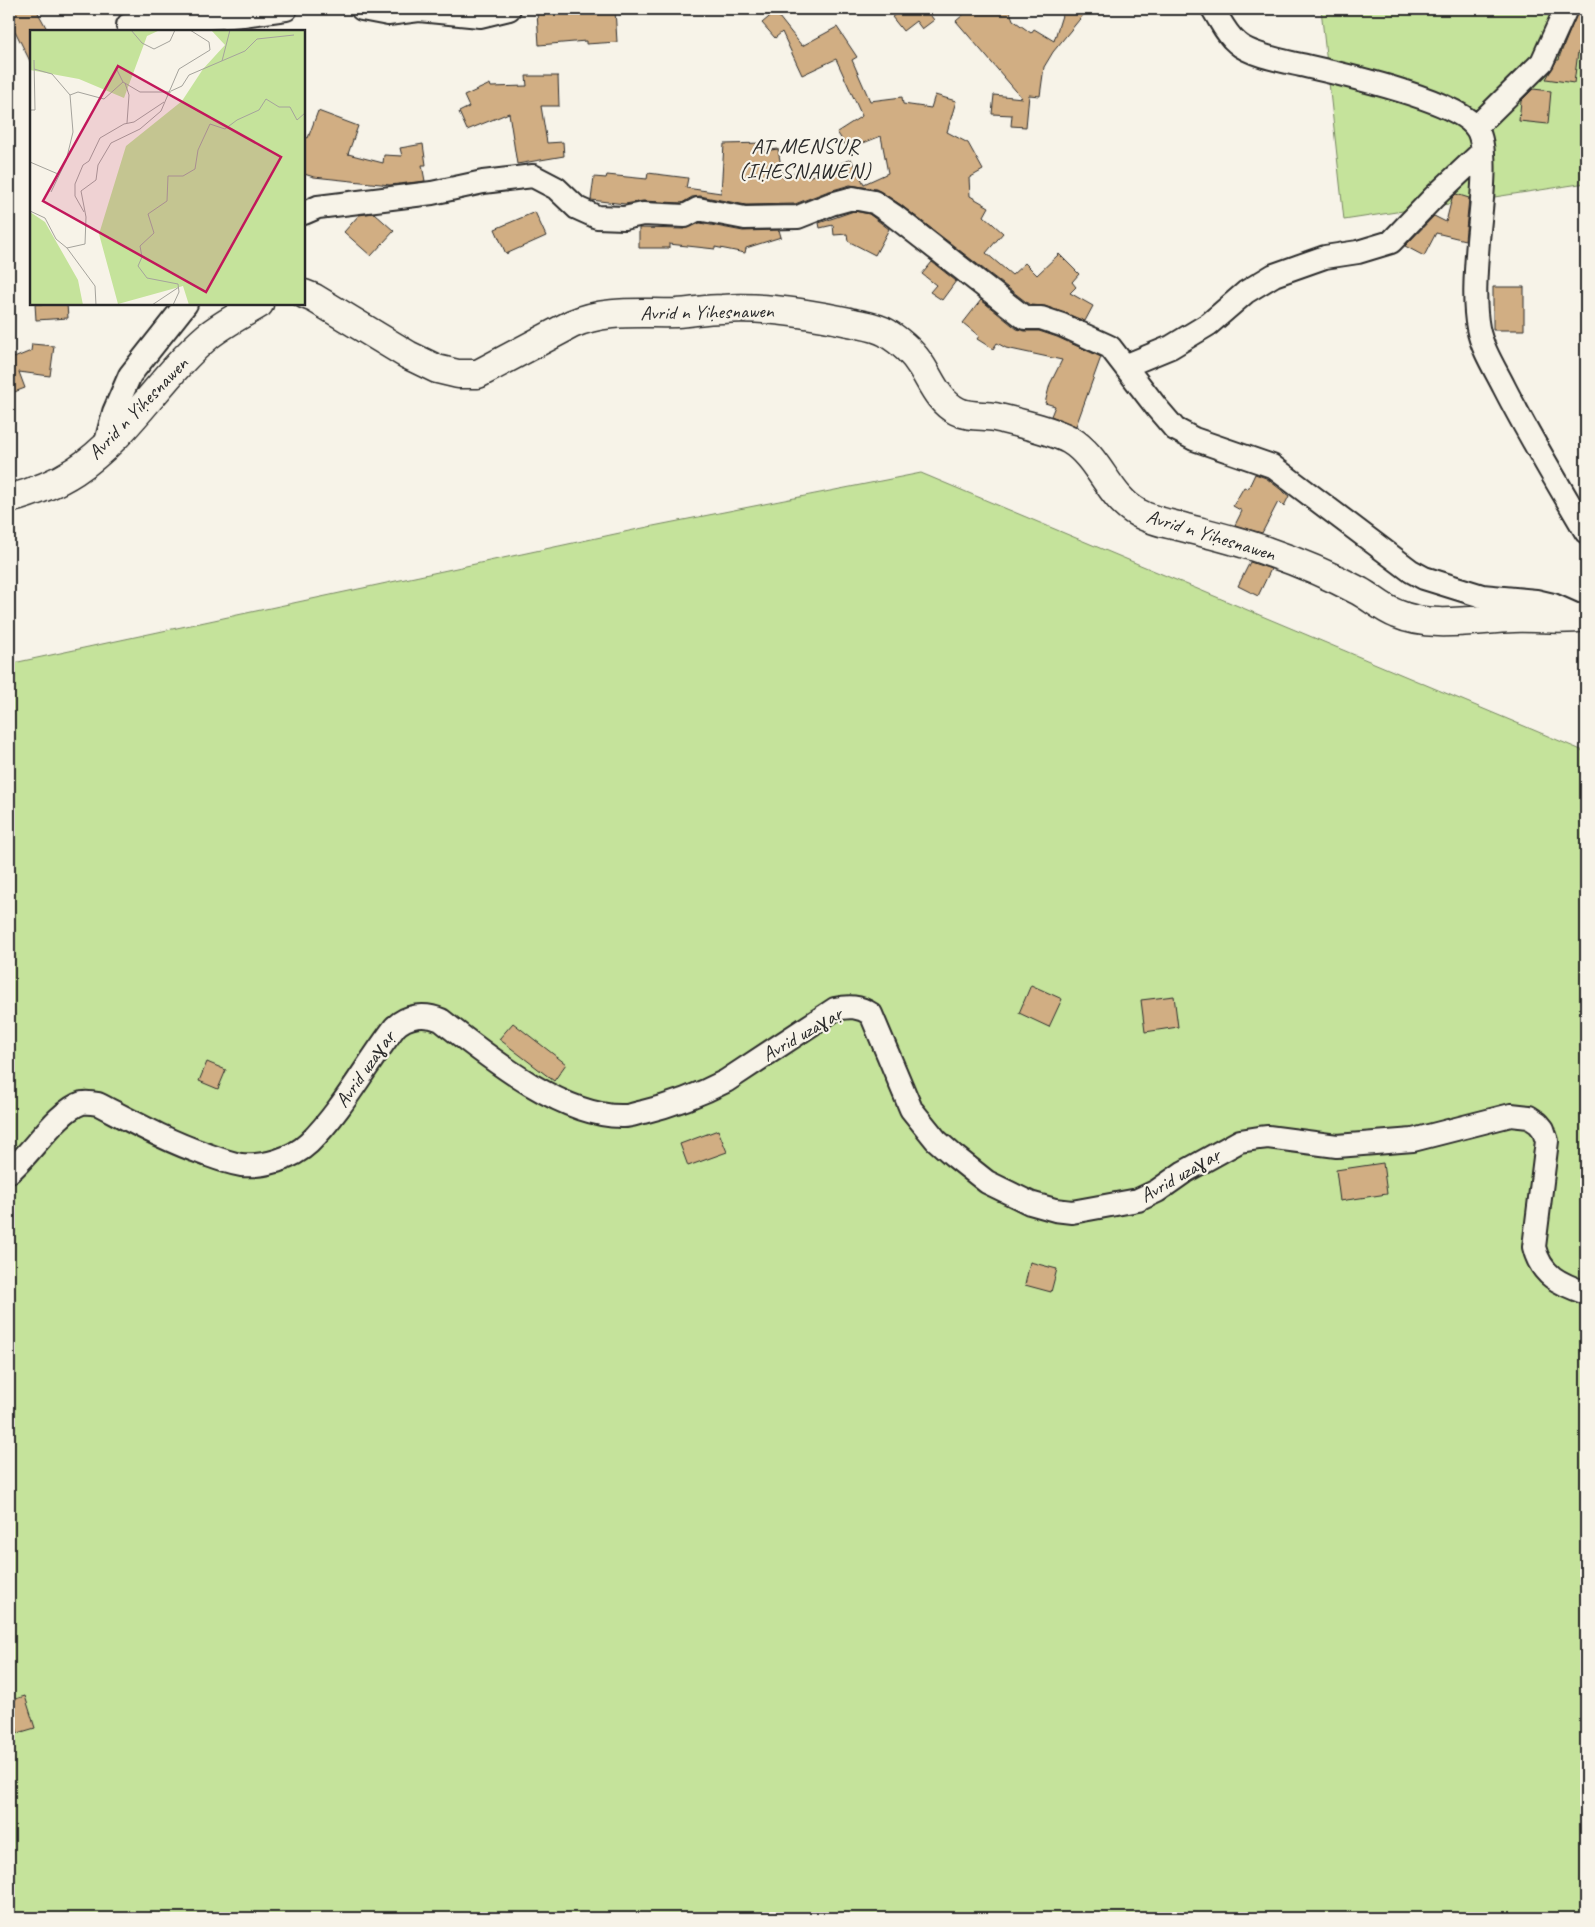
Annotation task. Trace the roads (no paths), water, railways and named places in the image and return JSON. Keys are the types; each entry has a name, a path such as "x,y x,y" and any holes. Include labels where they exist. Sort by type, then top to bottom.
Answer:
{"street":[{"path":"128,25 244,15 286,9"},
{"path":"362,9 388,14 419,10 480,16 509,9"},
{"path":"1213,9 1237,44 1265,56 1348,76 1438,102 1476,127 1480,137 1484,160 1477,264 1476,307 1478,329 1487,354 1527,431 1586,532"},
{"path":"1476,127 1542,62 1566,9"},
{"path":"1125,366 1178,342 1209,324 1246,292 1274,275 1325,257 1358,252 1391,242 1434,197 1482,152"},
{"path":"305,213 318,207 432,193 483,182 533,176 556,188 576,208 597,217 624,218 643,214 685,216 698,209 745,218 798,217 854,198 874,202 1024,318 1041,318 1078,332 1110,348 1175,429 1194,439 1272,466 1411,571 1424,578 1482,596 1536,601 1553,605 1584,617"},
{"name":"Avrid n Yiḥesnawen","path":"305,294 408,355 437,369 458,374 478,374 572,324 606,313 678,313 723,308 762,309 823,316 868,326 883,330 906,346 922,367 932,385 954,409 965,414 994,417 1068,439 1084,450 1100,469 1123,504 1140,514 1248,545 1302,564 1360,592 1394,614 1406,618 1458,622 1513,618 1584,617"},
{"path":"105,446 114,412 130,375 185,305"},
{"name":"Avrid n Yiḥesnawen","path":"9,500 33,492 75,471 105,446 170,374 209,336 257,305"},
{"name":"Avrid uzaɣaṛ","path":"9,1172 20,1163 59,1119 80,1104 88,1102 98,1104 175,1144 214,1158 241,1165 271,1163 290,1155 307,1144 336,1110 395,1027 400,1022 416,1016 433,1016 441,1020 483,1052 538,1089 584,1110 598,1114 625,1116 656,1109 708,1090 726,1081 836,1009 854,1006 871,1014 911,1109 936,1140 987,1182 1030,1203 1055,1210 1072,1212 1138,1200 1157,1191 1184,1172 1240,1141 1268,1137 1337,1146 1413,1140 1511,1115 1529,1117 1543,1129 1547,1141 1534,1247 1538,1262 1548,1274 1562,1284 1586,1293"}],"district":[{"name":"AT MENSUṚ (IḤESNAWEN)","path":"805,158"}]}
